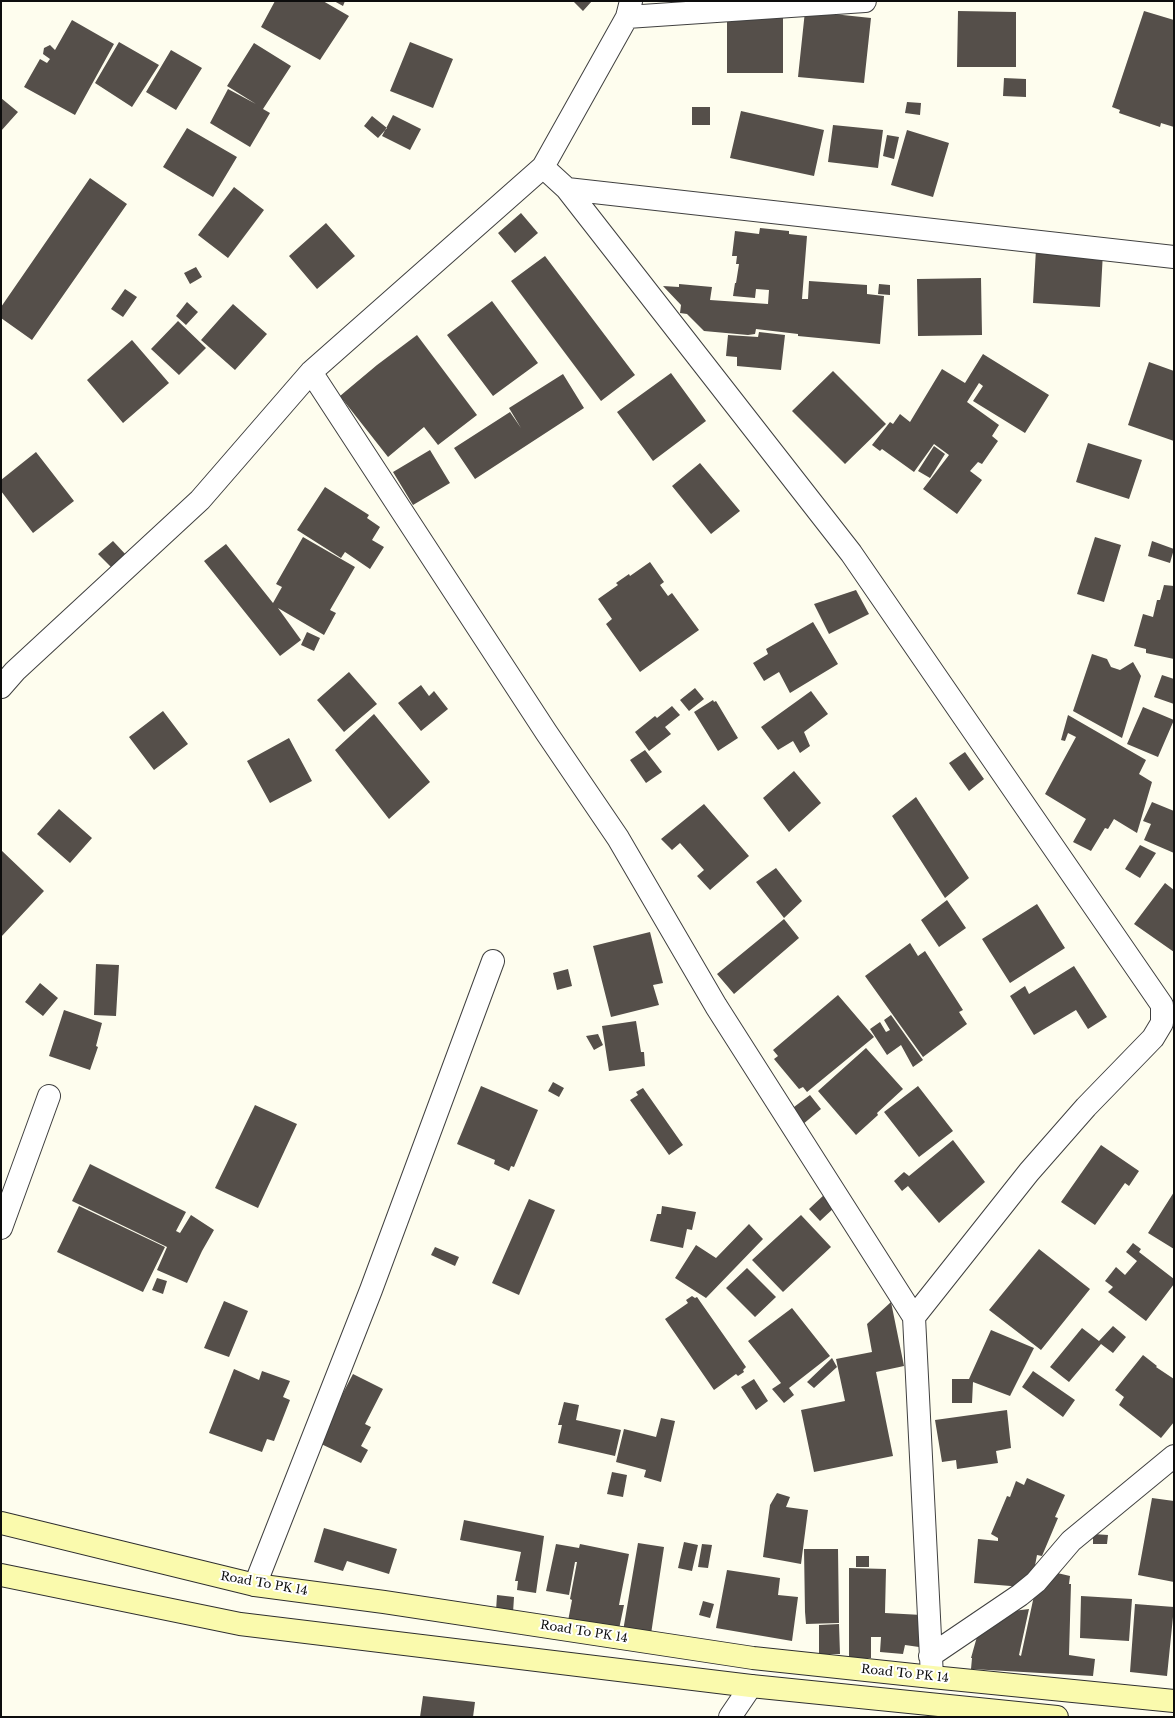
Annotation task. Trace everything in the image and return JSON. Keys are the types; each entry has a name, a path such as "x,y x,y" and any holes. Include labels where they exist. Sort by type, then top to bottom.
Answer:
{"main road":[{"name":"Road To PK 14","path":"1,1523 255,1585 384,1602 753,1658 1174,1701"},
{"path":"1,1575 240,1624 751,1686 1057,1717"}],"street":[{"path":"1,687 15,671 200,500 311,372 543,167 629,9 865,1"},
{"path":"543,167 567,190 851,553 1162,1005 1162,1023 1154,1038 1086,1107 1029,1172 914,1317"},
{"path":"567,190 1174,257"},
{"path":"311,372 546,732 618,838 716,1006 914,1317 932,1677"},
{"path":"255,1585 371,1290 493,961"},
{"path":"1,1228 49,1096"},
{"path":"930,1656 1020,1595 1036,1582 1071,1541 1174,1456"},
{"path":"730,1717 751,1686"}],"building":[{"path":"275,1 323,1 349,16 320,60 261,27"},
{"path":"334,1 345,1 343,6"},
{"path":"573,1 592,1 583,11"},
{"path":"727,3 783,3 783,73 727,73"},
{"path":"805,11 871,18 864,83 798,77"},
{"path":"958,11 1016,12 1016,67 957,67"},
{"path":"1144,11 1174,20 1174,127 1161,123 1160,127 1119,113 1120,110 1112,107"},
{"path":"72,20 114,44 75,115 24,87 40,59 47,63 50,59 43,54 44,48 50,45 55,50"},
{"path":"119,42 159,65 132,107 95,83"},
{"path":"410,42 453,59 433,108 390,91"},
{"path":"254,43 291,66 263,109 270,113 250,147 210,123 228,89 256,104 227,86"},
{"path":"171,50 202,68 176,110 146,92"},
{"path":"1004,78 1026,79 1026,97 1003,96"},
{"path":"1,98 18,112 1,131"},
{"path":"907,102 921,103 920,115 905,113"},
{"path":"692,107 710,107 710,125 692,125"},
{"path":"741,111 824,130 814,176 730,158"},
{"path":"393,115 421,129 410,150 382,136"},
{"path":"372,116 387,128 378,138 364,126"},
{"path":"833,125 883,130 878,168 828,162"},
{"path":"187,128 237,157 213,197 163,167"},
{"path":"907,130 949,143 933,197 891,185"},
{"path":"887,135 899,137 894,159 883,156"},
{"path":"90,178 127,204 32,340 1,318 1,307"},
{"path":"234,187 264,210 228,258 198,235"},
{"path":"521,213 538,233 515,253 498,233"},
{"path":"326,223 355,256 317,289 289,256"},
{"path":"760,228 789,231 789,234 807,236 802,299 808,299 809,281 867,285 867,294 884,296 880,344 798,336 798,334 756,329 755,334 748,335 704,331 687,314 680,313 681,305 663,286 679,287 679,284 712,287 710,300 768,304 769,290 756,289 755,298 733,296 739,264 736,264 737,256 732,256 735,231 759,234"},
{"path":"1036,249 1103,252 1100,307 1033,303"},
{"path":"545,256 635,375 601,401 511,281"},
{"path":"196,267 202,277 190,284 184,273"},
{"path":"981,278 982,335 918,336 917,279"},
{"path":"879,284 890,285 890,295 878,294"},
{"path":"125,289 137,297 123,317 111,309"},
{"path":"492,301 538,363 493,396 447,335"},
{"path":"187,302 198,312 186,325 176,316"},
{"path":"233,304 267,334 235,370 201,340"},
{"path":"178,321 206,348 179,375 151,349"},
{"path":"759,332 785,335 781,370 737,366 737,357 726,356 728,335 758,337"},
{"path":"417,335 477,415 438,445 424,427 388,457 340,396 377,365"},
{"path":"132,340 169,383 123,423 87,380"},
{"path":"983,354 1049,395 1025,433 973,401 983,386 979,383 967,402 999,425 992,436 998,441 982,464 978,462 970,471 982,480 957,514 923,489 949,455 934,444 914,472 882,449 880,451 872,445 890,422 893,424 900,414 910,422 942,369 965,383"},
{"path":"1149,362 1174,371 1174,441 1128,425"},
{"path":"833,371 886,424 845,464 792,411"},
{"path":"671,373 706,421 653,461 617,412"},
{"path":"563,374 584,408 475,479 454,448 510,412 521,428 509,408"},
{"path":"1088,443 1142,460 1129,499 1076,482"},
{"path":"934,446 945,454 930,478 918,471"},
{"path":"430,450 450,483 413,505 393,472"},
{"path":"36,452 74,501 33,533 1,491 1,480"},
{"path":"700,463 740,511 711,534 672,486"},
{"path":"325,487 369,515 367,518 380,527 372,540 384,547 370,569 345,552 341,558 297,530"},
{"path":"303,537 355,567 330,610 336,613 324,635 278,608 301,640 280,656 204,561 226,544 273,603 282,587 276,584"},
{"path":"1095,537 1121,545 1104,602 1077,594"},
{"path":"113,541 128,557 115,571 98,554"},
{"path":"1152,541 1174,549 1170,563 1148,556"},
{"path":"650,562 664,582 660,585 668,596 672,593 699,630 640,672 606,624 612,619 598,599 618,585 616,583 629,574 630,576"},
{"path":"1164,585 1174,586 1174,659 1146,653 1146,649 1134,646 1143,614 1153,617 1157,600 1160,600"},
{"path":"856,590 869,614 829,634 814,604"},
{"path":"813,622 838,664 790,693 779,672 764,681 753,663 768,654 766,649"},
{"path":"307,632 320,638 314,651 301,645"},
{"path":"1092,654 1107,659 1111,667 1120,670 1133,662 1141,676 1122,738 1073,711"},
{"path":"349,672 377,704 344,732 317,700"},
{"path":"1162,675 1174,679 1174,704 1154,697"},
{"path":"421,685 429,696 434,691 448,709 421,731 398,703"},
{"path":"695,688 704,699 689,711 680,700"},
{"path":"811,691 828,714 804,732 810,746 800,753 793,741 778,750 761,727"},
{"path":"713,700 714,702 716,701 738,738 718,751 694,712"},
{"path":"672,706 680,715 665,727 671,734 649,751 635,732 655,716 657,718"},
{"path":"1143,707 1174,720 1158,757 1127,744"},
{"path":"163,711 188,744 154,770 129,737"},
{"path":"374,714 430,782 389,819 335,750"},
{"path":"1068,715 1146,760 1139,774 1152,782 1137,833 1114,819 1108,829 1105,828 1091,851 1073,842 1086,819 1045,794 1076,737 1068,733 1065,741 1061,740"},
{"path":"289,738 312,781 270,803 247,761"},
{"path":"645,750 662,772 646,783 630,760"},
{"path":"965,752 984,779 969,791 949,763"},
{"path":"794,771 821,803 789,832 763,798"},
{"path":"916,797 969,878 945,898 892,816"},
{"path":"1152,802 1174,811 1174,853 1144,840 1151,824 1143,821"},
{"path":"704,804 749,856 710,890 697,876 704,870 680,843 672,850 661,839"},
{"path":"59,809 92,838 70,863 37,834"},
{"path":"1140,845 1156,853 1140,878 1125,869"},
{"path":"1,850 44,891 1,937"},
{"path":"776,868 802,901 784,918 756,882"},
{"path":"1165,883 1174,890 1174,952 1134,924"},
{"path":"947,900 966,928 939,947 921,920"},
{"path":"1037,904 1065,948 1010,983 982,939"},
{"path":"784,919 799,938 734,994 717,974"},
{"path":"650,932 663,983 653,985 659,1005 611,1017 593,946"},
{"path":"910,943 918,956 925,951 963,1010 959,1012 967,1024 923,1057 865,976"},
{"path":"96,964 119,965 116,1016 94,1015"},
{"path":"1074,966 1107,1017 1088,1029 1076,1010 1034,1035 1010,996 1025,986 1029,994"},
{"path":"568,969 572,986 557,990 553,973"},
{"path":"40,983 58,998 43,1016 25,1002"},
{"path":"838,995 874,1037 807,1092 803,1087 799,1089 774,1059 778,1056 773,1050"},
{"path":"64,1010 102,1023 96,1046 98,1047 90,1070 49,1056"},
{"path":"891,1015 923,1060 913,1067 901,1045 887,1055 870,1029 880,1022 886,1032 890,1030 884,1020"},
{"path":"636,1021 641,1052 644,1052 645,1066 609,1071 602,1026"},
{"path":"598,1034 603,1045 594,1050 586,1036"},
{"path":"866,1048 903,1089 856,1135 818,1091"},
{"path":"553,1082 564,1088 559,1097 548,1091"},
{"path":"481,1086 538,1110 514,1167 511,1166 509,1171 494,1164 495,1160 457,1144"},
{"path":"918,1086 953,1131 919,1157 884,1112"},
{"path":"643,1088 683,1145 669,1155 630,1100 638,1095 636,1092"},
{"path":"810,1095 821,1109 802,1125 790,1110"},
{"path":"255,1105 297,1124 258,1208 215,1188"},
{"path":"953,1140 985,1182 939,1223 908,1186 902,1191 894,1181 904,1172 909,1176"},
{"path":"1101,1145 1139,1171 1129,1186 1125,1183 1095,1225 1061,1202"},
{"path":"90,1164 186,1212 176,1231 180,1233 191,1215 214,1230 187,1283 157,1270 167,1247 72,1201"},
{"path":"1174,1192 1174,1249 1148,1233"},
{"path":"825,1194 836,1206 820,1221 809,1209"},
{"path":"529,1199 555,1210 519,1295 492,1283"},
{"path":"79,1206 165,1247 143,1292 57,1252"},
{"path":"662,1206 696,1212 692,1230 687,1229 683,1248 650,1241 657,1214 661,1214"},
{"path":"801,1215 831,1247 783,1292 752,1260"},
{"path":"749,1224 763,1239 706,1298 675,1278 696,1245 716,1258"},
{"path":"1133,1243 1141,1249 1139,1252 1174,1279 1174,1284 1146,1321 1108,1292 1113,1287 1105,1281 1116,1267 1125,1275 1137,1261 1126,1252"},
{"path":"435,1247 459,1257 455,1266 431,1255"},
{"path":"1039,1249 1090,1289 1041,1350 989,1310"},
{"path":"747,1268 776,1297 755,1317 726,1288"},
{"path":"157,1278 167,1281 163,1294 152,1290"},
{"path":"692,1296 695,1298 697,1297 746,1367 743,1370 744,1372 738,1376 736,1374 714,1390 665,1319 688,1303 686,1300"},
{"path":"224,1301 248,1311 229,1357 204,1348"},
{"path":"891,1302 904,1366 876,1372 893,1456 814,1472 801,1410 845,1401 836,1359 872,1352 867,1324"},
{"path":"792,1308 830,1356 789,1388 794,1395 784,1403 772,1389 781,1383 748,1341"},
{"path":"1113,1326 1126,1337 1113,1353 1101,1344 1069,1382 1050,1367 1082,1328 1099,1341"},
{"path":"991,1330 1034,1348 1010,1396 973,1382 972,1403 952,1403 952,1379 969,1379"},
{"path":"1143,1355 1157,1366 1156,1367 1174,1379 1174,1422 1161,1438 1119,1405 1124,1397 1115,1390"},
{"path":"832,1358 837,1367 814,1388 807,1382"},
{"path":"234,1369 259,1380 262,1371 290,1381 283,1397 290,1400 274,1441 267,1439 262,1452 209,1433"},
{"path":"1033,1371 1075,1400 1063,1417 1022,1387"},
{"path":"353,1374 383,1389 365,1424 371,1427 361,1446 368,1450 361,1463 317,1442"},
{"path":"754,1379 768,1401 756,1410 741,1387"},
{"path":"564,1402 579,1405 576,1420 621,1430 615,1456 558,1443 562,1425 558,1425"},
{"path":"1007,1410 1011,1448 996,1451 998,1463 957,1469 956,1460 942,1462 935,1420"},
{"path":"661,1418 675,1421 661,1482 644,1477 646,1470 616,1462 624,1429 656,1437"},
{"path":"612,1472 627,1475 623,1497 607,1494"},
{"path":"1027,1478 1065,1495 1055,1517 1058,1518 1042,1556 1037,1555 1032,1581 1023,1587 974,1583 978,1539 998,1541 998,1538 991,1534 1007,1496 1010,1497 1016,1481 1024,1485"},
{"path":"777,1493 790,1497 786,1507 808,1510 801,1564 763,1557 770,1505"},
{"path":"1152,1498 1174,1501 1174,1582 1138,1575"},
{"path":"464,1520 544,1536 536,1593 517,1590 518,1581 515,1581 521,1552 460,1540"},
{"path":"324,1528 397,1549 389,1574 347,1561 343,1571 314,1562"},
{"path":"1093,1534 1108,1535 1107,1544 1093,1544"},
{"path":"684,1542 698,1545 692,1571 678,1568"},
{"path":"638,1543 664,1547 651,1634 623,1631"},
{"path":"556,1544 579,1548 580,1544 629,1554 619,1605 624,1605 619,1629 568,1621 572,1600 570,1599 577,1562 575,1562 569,1595 546,1591"},
{"path":"702,1544 712,1545 708,1568 698,1567"},
{"path":"804,1549 838,1549 839,1623 806,1624"},
{"path":"856,1556 869,1556 869,1567 856,1567"},
{"path":"849,1568 886,1569 885,1613 922,1615 919,1647 905,1645 903,1654 880,1652 881,1637 871,1637 871,1658 849,1658"},
{"path":"727,1570 780,1578 778,1595 798,1597 792,1641 716,1628"},
{"path":"1053,1572 1070,1576 1069,1655 1095,1659 1093,1676 971,1669 971,1658 978,1633 1013,1611 1029,1609 1019,1655 1021,1656 1035,1591"},
{"path":"497,1595 514,1597 513,1613 496,1611"},
{"path":"1081,1596 1132,1599 1129,1641 1080,1638"},
{"path":"703,1601 714,1604 710,1618 699,1615"},
{"path":"1135,1604 1174,1607 1167,1676 1130,1672"},
{"path":"839,1624 840,1654 819,1654 819,1625"},
{"path":"423,1696 475,1702 473,1717 420,1717"}]}
